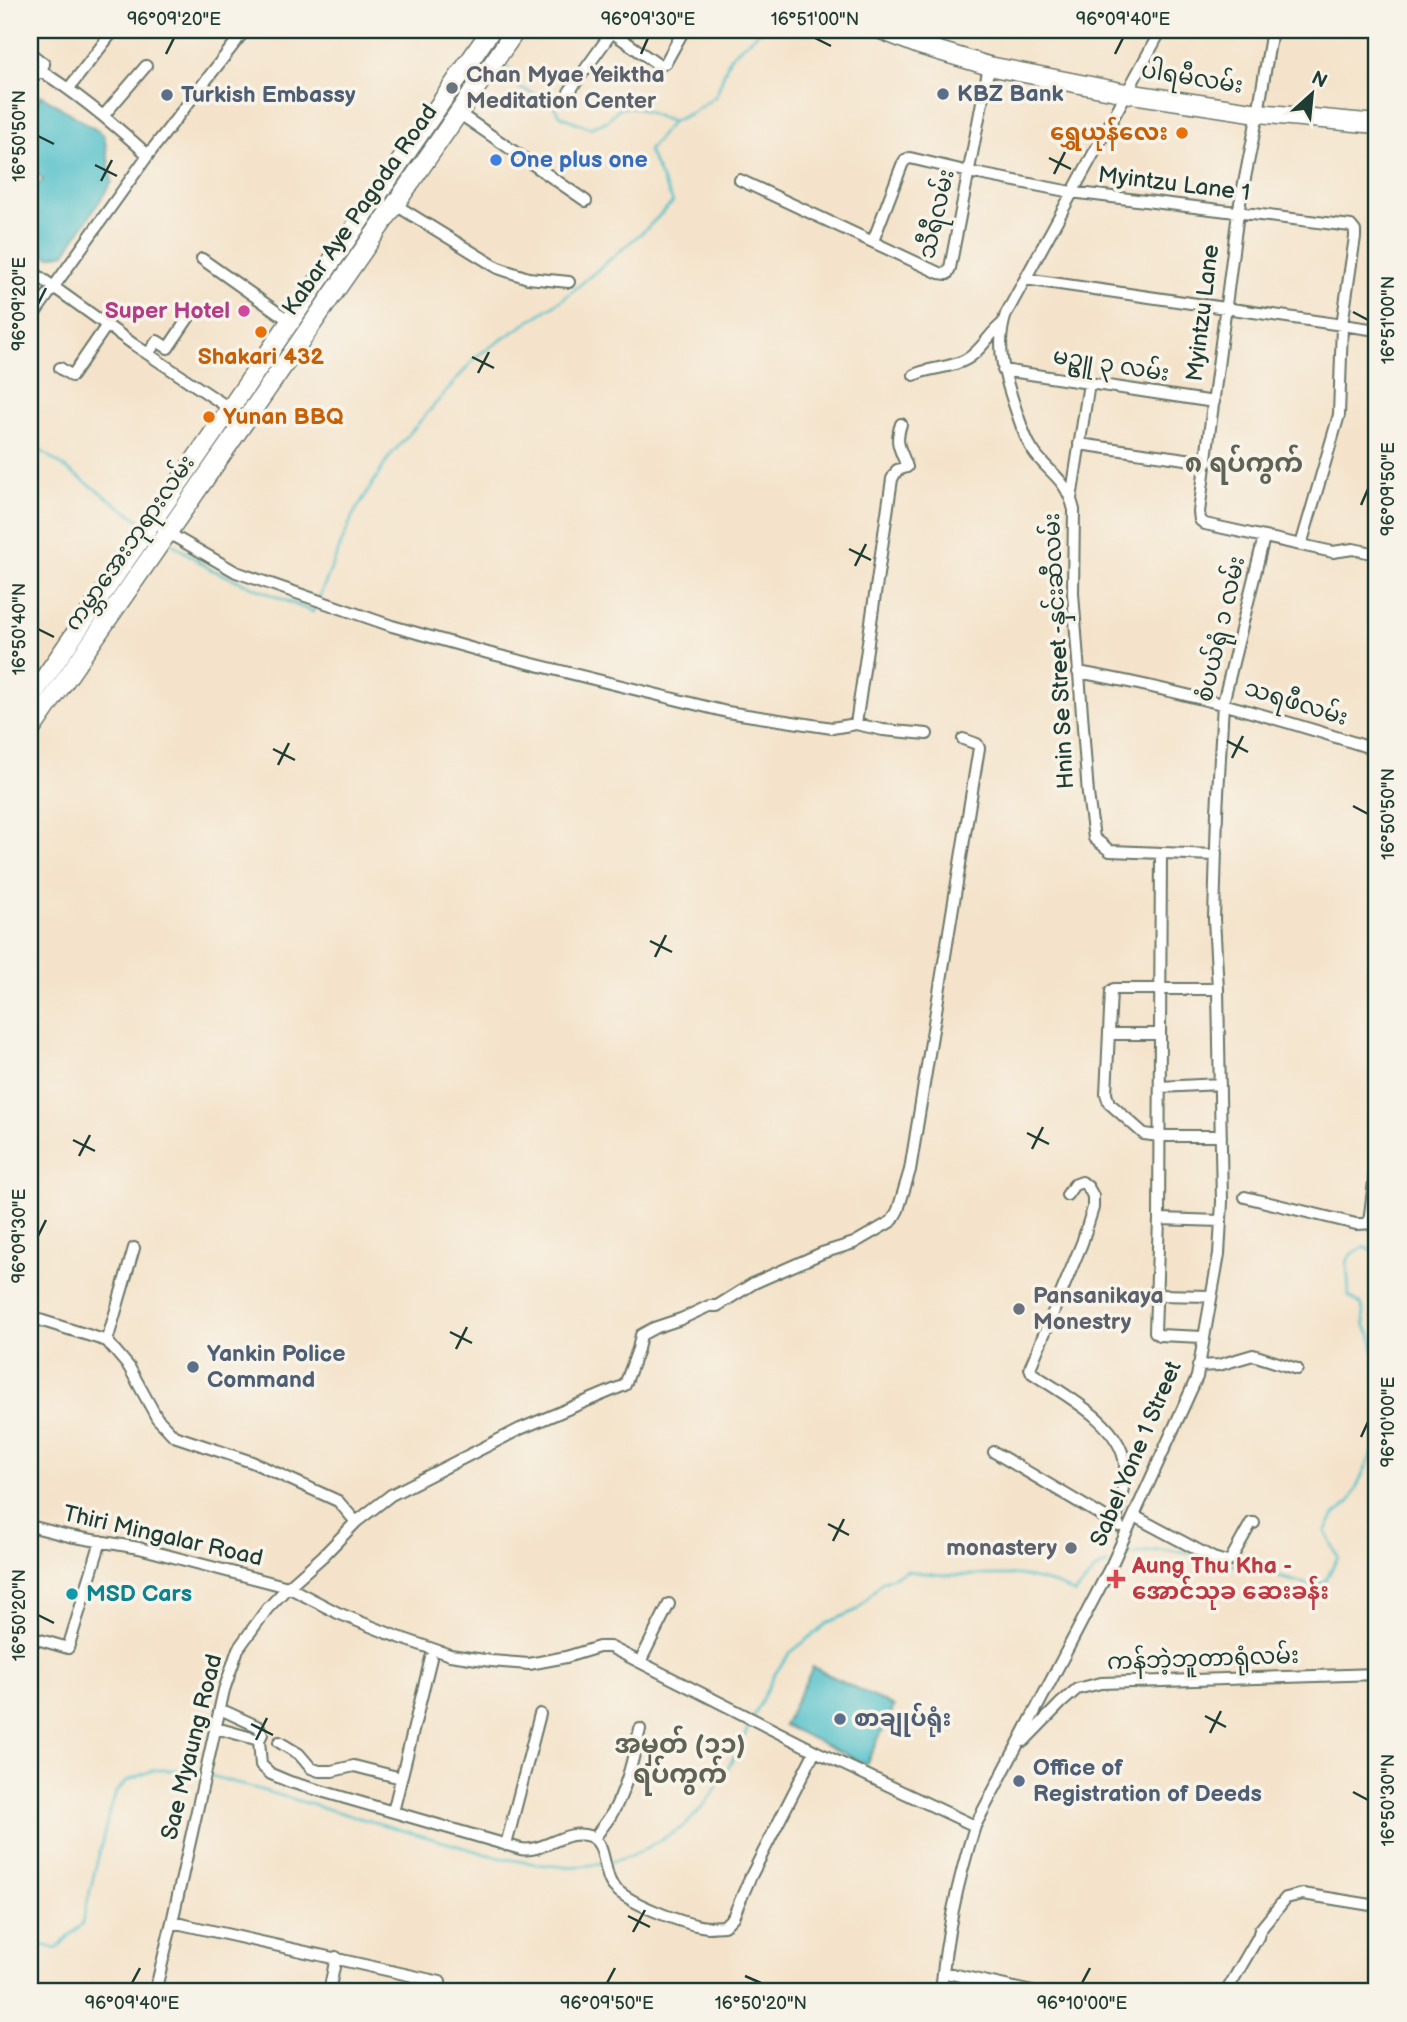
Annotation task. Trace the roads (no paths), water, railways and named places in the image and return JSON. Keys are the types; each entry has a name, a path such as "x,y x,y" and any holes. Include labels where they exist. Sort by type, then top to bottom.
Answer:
{"main road":[{"path":"238,414 290,321 491,30"},
{"name":"Kabar Aye Pagoda Road","path":"238,414 305,332 516,30"},
{"name":"ပါရမီလမ်း","path":"881,30 989,66 1126,93 1258,113 1371,122"},
{"name":"ကမ္ဘာအေးဘုရားလမ်း","path":"30,699 150,526 238,414"},
{"name":"ကမ္ဘာအေးဘုရားလမ်း","path":"30,731 168,533 238,414"},
{"path":"124,563 140,574"}],"street":[{"path":"69,88 114,30"},
{"path":"30,320 148,155 244,30"},
{"name":"Hnin Se Street -နှင်းဆီလမ်း","path":"1161,30 1002,324 1000,348 1003,370 1032,450 1063,482 1071,499 1075,520 1073,593 1078,672 1091,829 1094,838 1110,851 1215,855"},
{"name":"Myintzu Lane","path":"1264,537 1205,524 1200,520 1199,512 1238,213 1272,30"},
{"path":"569,92 611,31 660,66 666,62 681,35"},
{"path":"30,53 44,64 41,71 30,79"},
{"path":"104,115 146,66"},
{"name":"သီရီလမ်း","path":"740,180 939,273 947,274 989,66"},
{"path":"41,71 104,115 148,155"},
{"path":"457,112 586,201"},
{"name":"Myintzu Lane 1","path":"873,241 902,165 910,158 1072,192 1350,226 1355,231 1342,325"},
{"path":"394,204 498,268 528,278 569,282"},
{"path":"202,259 305,332"},
{"path":"30,271 238,414"},
{"path":"1025,279 1377,330"},
{"path":"148,354 157,341 168,348 193,311"},
{"path":"914,375 947,367 970,357 1002,324"},
{"path":"60,368 72,376 107,325"},
{"path":"1301,545 1339,415 1342,325"},
{"name":"မဥ္ဇူ ၃ လမ်း","path":"1003,370 1213,402"},
{"path":"1071,499 1089,383"},
{"path":"856,724 892,479 897,470 907,467 897,446 901,424"},
{"path":"1079,444 1207,462"},
{"path":"150,526 168,533 236,572 392,626 464,647 727,712 832,729 856,724 883,730 927,734"},
{"path":"1264,537 1333,552 1353,549 1377,554"},
{"name":"စံပယ်ရုံ ၁ လမ်း","path":"1215,855 1223,703 1264,537"},
{"name":"သရဖီလမ်း","path":"1078,672 1223,703 1377,750"},
{"name":"Sae Myaung Road","path":"155,1992 224,1690 238,1649 267,1609 288,1587 356,1522 391,1495 520,1429 625,1385 638,1349 640,1335 709,1306 717,1306 754,1283 822,1253 854,1243 892,1221 910,1170 979,748 977,744 963,738"},
{"path":"1161,853 1159,1219 1155,1332 1203,1337"},
{"name":"Sabel Yone 1 Street","path":"941,1992 947,1934 961,1871 975,1826 1128,1532 1197,1377 1219,1254 1221,1222 1215,855"},
{"path":"1218,989 1111,991 1106,1094 1109,1103 1147,1135 1221,1136"},
{"path":"1109,1034 1160,1034"},
{"path":"1160,1087 1220,1084"},
{"path":"1244,1197 1356,1224 1373,1223 1377,1157"},
{"path":"1067,1195 1074,1185 1082,1182 1088,1186 1093,1196 1093,1208 1082,1243 1030,1368 1032,1373 1084,1407 1119,1443 1125,1465 1120,1509 1115,1523"},
{"path":"1159,1219 1221,1222"},
{"path":"107,1341 135,1248"},
{"path":"1156,1295 1211,1296"},
{"path":"30,1317 107,1341 129,1367 157,1418 174,1436 252,1462 338,1501 356,1522"},
{"path":"1198,1366 1219,1365 1253,1355 1297,1369"},
{"path":"994,1452 1128,1532"},
{"path":"1134,1516 1213,1558 1226,1562 1231,1559 1251,1523 1254,1524"},
{"name":"Thiri Mingalar Road","path":"30,1526 139,1548 288,1587 349,1617 450,1655 528,1664 599,1647 610,1647 815,1751 975,1826"},
{"path":"30,1637 68,1648 101,1541"},
{"path":"640,1662 669,1604"},
{"path":"393,1812 431,1658"},
{"name":"ကန်ဘဲ့ဘူတာရုံလမ်း","path":"1014,1751 1077,1689 1101,1683 1377,1674"},
{"path":"220,1709 259,1727 262,1734 261,1765 271,1774 323,1792 528,1850 582,1834 594,1839 601,1851 611,1883 623,1896 685,1922 707,1927 724,1926 733,1917 815,1751"},
{"path":"506,1845 540,1714"},
{"path":"216,1728 260,1740"},
{"path":"594,1839 620,1796 632,1765 639,1729"},
{"path":"279,1742 299,1754 310,1768 319,1771 354,1766 401,1779"},
{"path":"1226,1992 1260,1930 1286,1898 1303,1895 1377,1906"},
{"path":"172,1922 440,1982"},
{"path":"329,1992 337,1957"},
{"path":"943,1972 1032,1992"}],"water":[{"path":"41,95 104,136 112,182 65,253 49,257 30,246 30,183 36,188 43,179 35,171 30,173 30,116"},
{"path":"813,1667 894,1707 866,1764 784,1725"}],"waterway":[{"path":"502,63 512,70 520,88 549,100 561,116 590,128 607,121 619,108 635,107 672,122 716,96 730,57 761,30"},
{"path":"319,598 353,515 390,456 477,356 563,299 646,229 673,202 648,151 672,122"},
{"path":"30,443 145,524"},
{"path":"170,542 210,569 313,612 316,604"},
{"path":"1377,1253 1364,1247 1351,1254 1347,1262 1349,1296 1362,1305 1365,1326 1372,1337 1377,1380"},
{"path":"1230,1564 1309,1585 1325,1582 1338,1557 1325,1531 1334,1515 1350,1502 1377,1443"},
{"path":"1117,1560 1156,1551 1196,1555"},
{"path":"753,1718 774,1675 790,1653 829,1622 857,1610 882,1582 907,1571 943,1575 1019,1575 1056,1584 1075,1594 1096,1569 1108,1564"},
{"path":"609,1862 640,1851 686,1824 715,1790 750,1724"},
{"path":"30,1941 56,1949 82,1924 108,1817 116,1792 127,1781 153,1770 202,1773"},
{"path":"208,1775 497,1857 562,1866 602,1863"}],"place":[{"name":"Chan Myae Yeiktha Meditation Center","path":"452,88"},
{"name":"KBZ Bank","path":"943,94"},
{"name":"Turkish Embassy","path":"167,95"},
{"name":"ရွှေယုန်လေး","path":"1182,133"},
{"name":"One plus one","path":"496,160"},
{"name":"Super Hotel","path":"244,311"},
{"name":"Shakari 432","path":"261,332"},
{"name":"Yunan BBQ","path":"209,417"},
{"name":"Pansanikaya Monestry","path":"1019,1309"},
{"name":"Yankin Police Command","path":"193,1367"},
{"name":"monastery","path":"1071,1548"},
{"name":"Aung Thu Kha - အောင်သုခ ဆေးခန်း","path":"1116,1579"},
{"name":"MSD Cars","path":"72,1594"},
{"name":"စာချုပ်ရုံး","path":"840,1719"},
{"name":"Office of Registration of Deeds","path":"1019,1781"}],"district":[{"name":"၈ ရပ်ကွက်","path":"1244,464"},
{"name":"အမှတ် (၁၁) ရပ်ကွက်","path":"680,1760"}]}
